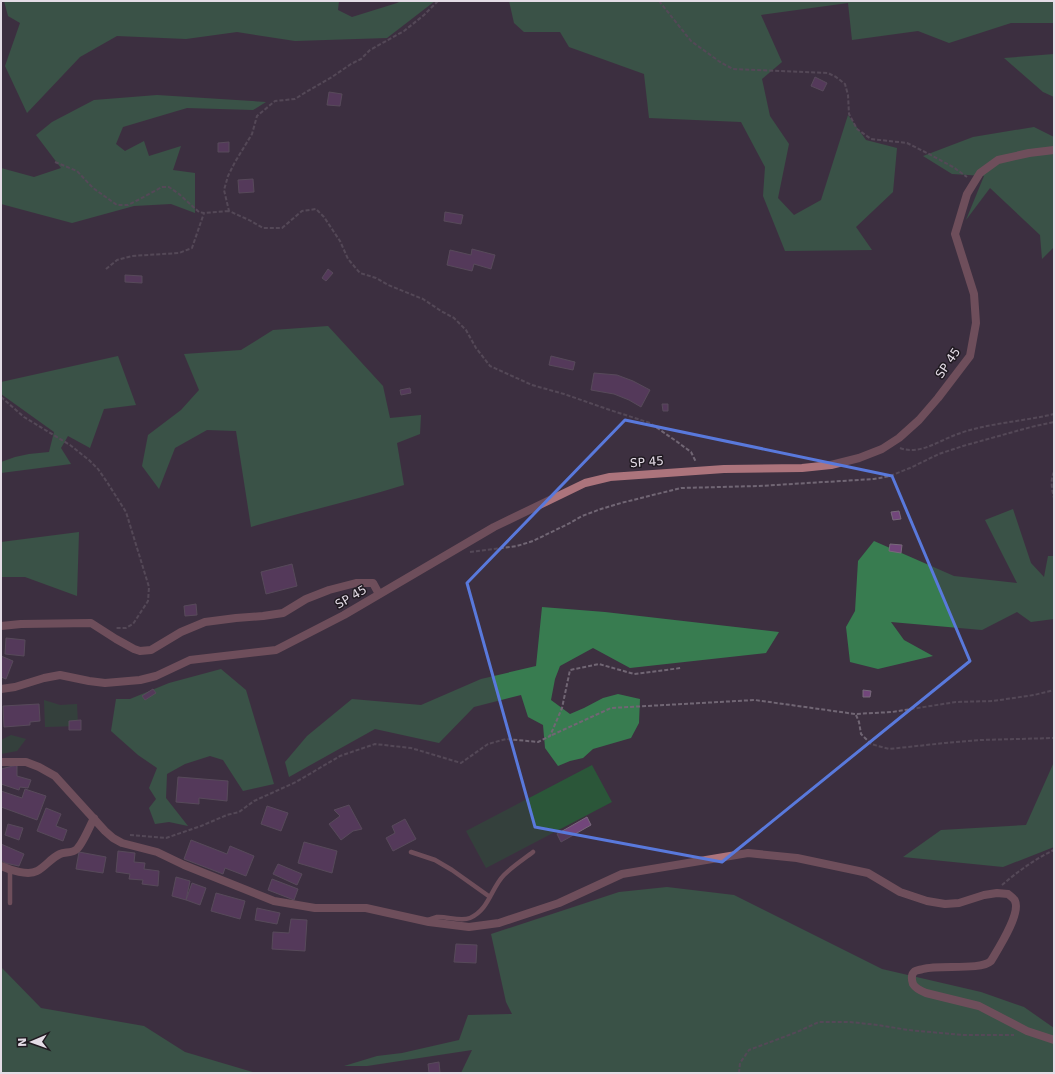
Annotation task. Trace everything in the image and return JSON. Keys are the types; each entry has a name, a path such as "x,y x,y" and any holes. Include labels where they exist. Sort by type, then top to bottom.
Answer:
{"street":[{"name":"SP 45","path":"1,689 15,687 44,678 60,675 105,683 140,680 156,676 190,660 276,650 344,615 494,527 585,483 610,477 724,469 802,468 831,465 859,458 882,449 899,438 919,420 970,356 976,323 974,294 955,234 966,194 980,173 998,160 1029,153 1054,150"},
{"path":"1,626 21,624 91,623 116,639 140,651 150,650 181,632 205,622 282,613 306,599 329,590 356,583 373,583 379,594"},
{"path":"1,762 26,762 55,776 105,831 122,843 157,852 184,865 274,901 315,908 366,908 426,921 469,927 499,922 559,903 622,874 748,853 797,858 868,873 900,892 927,901 945,904 960,903 984,895 997,893 1008,894 1015,900 1016,910 1008,932 988,964 982,966 927,968 914,973 912,975 912,982 920,991 979,1006 1027,1031 1054,1040"},
{"path":"1,766 13,762"},
{"path":"1,866 10,870 32,873 37,871 55,857 76,850 80,846 94,818"}],"lane":[{"path":"411,852 435,860 490,897"},
{"path":"426,921 436,917 469,919 486,905 497,883 504,875 533,852"},
{"path":"10,870 10,903"}],"path":[{"path":"229,212 224,190 228,176 252,134 257,116 274,101 295,99 361,59 370,50 404,31 424,15 438,1"},
{"path":"659,1 690,41 720,62 733,69 828,73 845,84 848,95 849,114 857,129 871,139 907,143 953,167 974,182"},
{"path":"55,162 77,171 93,188 117,205 128,205 162,187 169,187 199,212 229,212 249,220 263,228 282,228 302,211 316,209 324,216 348,258 360,273 376,278 388,285 423,299 454,318 466,330 476,348 490,366 532,385 564,394 650,423 691,452 696,462 697,471"},
{"path":"106,269 117,260 132,256 179,253 192,248 204,213"},
{"path":"1,397 24,417 70,445 89,460 98,469 126,512 149,587 148,601 133,624 126,628 110,627"},
{"path":"889,444 910,451 932,445 954,435 976,428 1054,414"},
{"path":"468,552 517,546 533,541 582,516 601,509 681,488 835,482 884,477 910,468 939,454 963,446 1054,422"},
{"path":"1054,472 1052,475 1052,485 1054,498"},
{"path":"550,736 562,708 570,670 599,664 634,674 682,668"},
{"path":"129,835 166,838 227,815 239,812 254,801 296,782 340,756 375,744 411,748 461,763 488,744 506,739 538,742 611,708 755,700 855,714 892,712 956,702 993,701 1034,695 1054,690"},
{"path":"855,714 859,722 861,734 871,744 889,749 982,740 1054,738"},
{"path":"997,893 1001,885 1014,874 1028,866 1040,856 1054,850"},
{"path":"739,1073 740,1063 749,1050 819,1022 857,1023 908,1030 963,1035 1013,1035 1027,1031"}],"highlighted area":[{"path":"625,420 892,476 970,661 722,862 535,827 467,583"}],"green space":[{"path":"4,1 339,1 338,10 352,17 401,1 435,1 387,38 295,41 237,32 186,39 117,36 80,57 27,113 5,66 20,23 8,16"},
{"path":"509,1 1054,1 1054,23 1011,23 949,43 918,31 852,40 848,3 761,15 782,62 762,79 770,116 789,144 778,198 794,215 821,200 848,115 866,140 897,148 893,192 856,227 872,250 785,251 763,196 765,167 741,122 649,118 644,74 569,47 560,32 524,32 514,23"},
{"path":"1054,54 1054,97 1043,92 1004,58"},
{"path":"157,95 266,102 253,110 187,108 123,127 116,144 125,151 144,141 149,156 181,146 173,170 195,173 195,213 171,204 134,206 72,223 1,204 1,168 34,177 61,168 36,135 52,122 94,100"},
{"path":"1034,127 1054,137 1054,247 1042,259 1040,235 990,188 966,220 984,176 952,174 923,156 973,137"},
{"path":"328,326 383,386 390,418 421,415 420,434 397,443 404,485 251,527 236,431 207,430 175,448 159,489 142,466 148,435 181,410 199,390 184,354 241,350 273,330"},
{"path":"118,356 136,405 104,409 90,448 68,436 61,448 71,464 1,473 1,462 29,454 49,452 54,432 1,394 1,382"},
{"path":"1013,509 1031,563 1044,577 1048,556 1054,556 1054,619 1031,622 1017,612 982,630 891,622 904,640 933,656 878,669 850,662 846,627 855,611 858,561 874,541 954,576 1017,583 985,520"},
{"path":"79,532 77,596 25,577 1,577 1,542"},
{"path":"542,607 605,612 779,632 766,653 630,668 593,648 560,666 555,679 551,700 570,714 603,698 618,694 640,699 639,723 631,738 593,749 583,758 558,766 545,748 543,725 528,717 521,695 474,707 439,743 375,729 289,777 285,762 307,736 352,699 421,705 481,679 536,666"},
{"path":"221,669 246,690 274,784 243,791 223,760 210,756 185,764 167,774 166,798 188,826 169,822 155,824 149,808 156,799 149,788 157,768 138,755 111,731 116,699 130,699 169,683"},
{"path":"44,700 60,705 77,704 78,726 45,727"},
{"path":"11,735 26,739 17,751 1,754 1,740"},
{"path":"1054,762 1054,847 1003,867 903,857 941,830 1026,825"},
{"path":"592,765 612,802 486,868 466,831"},
{"path":"667,887 734,895 882,969 981,992 1024,1007 1054,1028 1054,1073 461,1073 472,1050 367,1066 344,1066 377,1056 402,1053 459,1040 468,1015 512,1014 506,1002 491,934 619,892"},
{"path":"1,967 41,1008 144,1026 185,1052 256,1073 1,1073"}],"building":[{"path":"815,77 827,83 823,91 811,86"},
{"path":"329,92 342,94 340,106 327,105"},
{"path":"229,142 229,152 218,152 218,143"},
{"path":"253,179 254,192 239,193 238,180"},
{"path":"445,212 463,215 461,224 444,221"},
{"path":"472,249 495,255 491,269 474,264 472,271 447,265 450,250 471,255"},
{"path":"328,269 333,273 326,281 322,278"},
{"path":"125,275 142,276 142,283 125,282"},
{"path":"551,356 575,362 573,370 549,365"},
{"path":"594,373 617,375 650,390 641,407 614,394 591,390"},
{"path":"410,388 411,393 401,395 400,390"},
{"path":"662,404 668,404 668,411 663,411"},
{"path":"899,511 901,519 893,520 891,512"},
{"path":"890,544 902,545 901,553 889,551"},
{"path":"292,564 297,586 266,594 261,572"},
{"path":"196,604 197,615 185,616 184,606"},
{"path":"6,638 25,640 24,656 5,654"},
{"path":"1,656 13,661 6,679 1,677"},
{"path":"153,689 156,693 145,700 142,696"},
{"path":"863,690 871,691 870,697 863,697"},
{"path":"39,704 40,721 30,722 30,725 4,727 3,706"},
{"path":"81,720 81,730 69,730 69,721"},
{"path":"17,765 17,776 31,780 28,788 20,787 19,790 1,784 1,769"},
{"path":"178,777 228,781 227,801 199,798 199,804 176,802"},
{"path":"25,789 46,796 37,820 1,807 1,791 22,798"},
{"path":"349,805 362,829 353,831 341,840 329,824 340,816 334,810"},
{"path":"267,806 288,813 281,831 261,824"},
{"path":"46,808 61,814 56,826 67,830 63,841 37,831"},
{"path":"587,817 591,825 561,842 557,834"},
{"path":"405,819 416,839 393,851 386,838 395,833 392,826"},
{"path":"8,824 23,828 19,840 5,835"},
{"path":"191,840 227,854 230,846 254,856 246,876 225,868 223,874 184,859"},
{"path":"304,842 337,851 332,873 298,863"},
{"path":"1,844 24,854 19,866 5,863 1,860"},
{"path":"118,851 135,853 134,862 145,863 144,869 159,871 158,886 142,884 143,880 129,879 130,874 116,872"},
{"path":"79,852 106,857 103,873 76,869"},
{"path":"278,864 302,874 297,885 273,874"},
{"path":"176,877 190,881 186,900 172,896"},
{"path":"272,879 298,889 294,900 268,890"},
{"path":"192,883 206,888 200,905 186,900"},
{"path":"216,893 245,901 240,919 211,911"},
{"path":"257,908 280,913 277,924 255,920"},
{"path":"291,919 307,920 305,951 272,949 273,932 289,933"},
{"path":"456,944 477,945 476,963 454,962"},
{"path":"439,1062 440,1073 429,1073 428,1064"}]}
